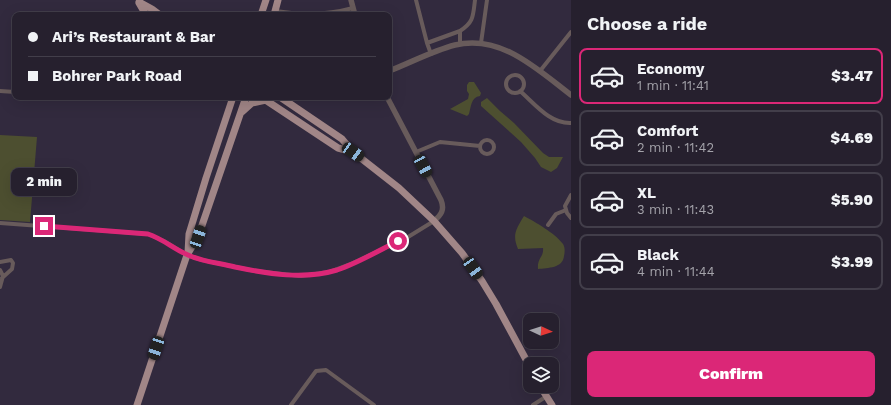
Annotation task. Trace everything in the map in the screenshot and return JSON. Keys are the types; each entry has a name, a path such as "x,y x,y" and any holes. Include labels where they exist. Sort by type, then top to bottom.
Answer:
{"main road":[{"path":"262,12 266,0"},
{"path":"274,12 278,0"},
{"path":"138,1 144,12"},
{"path":"138,1 156,12"},
{"path":"137,405 187,255 189,234 231,100"},
{"path":"187,255 198,237 245,100"},
{"path":"240,114 252,103 260,100"},
{"path":"265,100 338,148 353,152"},
{"path":"284,100 342,140 353,152 399,188 434,221 462,253 482,281 500,310 525,357"},
{"path":"545,393 552,405"}],"street":[{"path":"351,0 354,12"},
{"path":"416,0 427,43 432,54"},
{"path":"427,43 460,31 471,23 475,0"},
{"path":"481,44 487,0"},
{"path":"338,12 353,8"},
{"path":"460,31 460,44"},
{"path":"540,72 571,32"},
{"path":"392,71 460,44 497,46 513,53 571,95"},
{"path":"512,75 518,75 523,79 524,87 520,91 514,93 507,87 507,82 512,75"},
{"path":"0,91 12,92"},
{"path":"520,91 552,118 564,123 571,123"},
{"path":"0,223 148,234 164,241 187,255 202,260 293,276 320,274 338,269 353,264 408,237 434,221 443,210 442,204 416,152 388,100"},
{"path":"416,152 440,142 480,146"},
{"path":"571,195 565,206 571,218"},
{"path":"548,225 556,214 566,210"},
{"path":"0,262 11,260 13,263 12,269 2,278"},
{"path":"0,270 2,278 0,287"},
{"path":"291,405 316,371 326,370 374,405"},
{"path":"533,405 547,396"}],"green space":[{"path":"469,82 474,82 481,93 480,96 473,100 467,116 450,109 468,99 469,94 467,91 467,85"},
{"path":"487,98 543,153 549,157 563,157 557,168 551,172 541,167 521,142 481,106 481,102"},
{"path":"0,135 37,137 30,222 0,220"},
{"path":"524,216 550,232 563,244 565,253 561,263 554,267 538,269 538,262 543,248 518,249 515,236"}],"route":[{"path":"44,226 148,234 164,241 187,255 202,260 255,271 293,276 320,274 353,264 398,241"}]}
